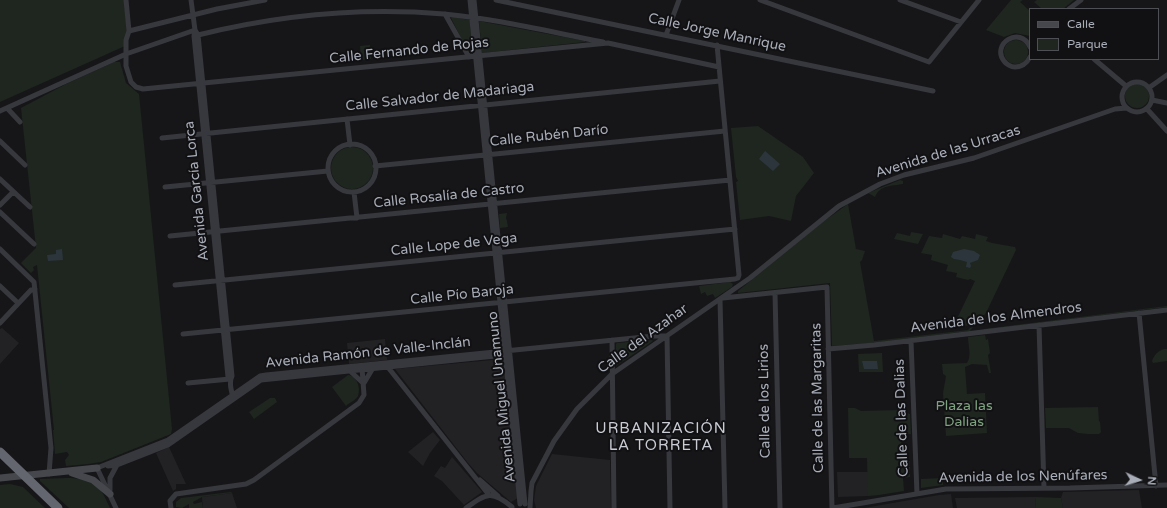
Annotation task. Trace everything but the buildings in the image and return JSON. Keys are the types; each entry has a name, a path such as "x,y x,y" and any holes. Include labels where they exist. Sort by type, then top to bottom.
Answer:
{"highway":[{"path":"0,452 58,508"}],"street":[{"path":"126,0 129,31 127,37 126,54"},
{"name":"Avenida García Lorca","path":"191,0 196,34 225,330 232,376 230,379 234,397"},
{"path":"129,31 193,15 265,0"},
{"name":"Avenida Miguel Unamuno","path":"470,0 474,18"},
{"name":"Avenida Miguel Unamuno","path":"474,0 474,18 482,105 522,504"},
{"name":"Calle Jorge Manrique","path":"498,0 933,91"},
{"path":"666,35 679,0"},
{"path":"760,0 929,62 979,0"},
{"path":"900,0 961,22"},
{"path":"1070,8 1081,0"},
{"path":"0,111 126,54 196,34 314,14 380,11 445,14 516,25 608,44"},
{"path":"445,14 469,57"},
{"path":"1029,44 1016,37 1007,40 1002,47 1002,56 1007,64 1016,67 1024,64 1029,58"},
{"name":"Calle Fernando de Rojas","path":"126,54 126,66 129,77 134,85 139,88 152,89 608,44 719,67"},
{"path":"717,45 739,275 738,278 734,279 737,287"},
{"path":"1095,60 1126,86"},
{"path":"1150,87 1167,75"},
{"name":"Calle Salvador de Madariaga","path":"162,138 720,81"},
{"path":"1135,81 1146,84 1150,87 1152,100 1147,108 1137,112 1127,108 1122,97 1126,86 1135,81"},
{"path":"1152,100 1167,103"},
{"name":"Avenida de las Urracas","path":"1117,108 1123,102"},
{"path":"7,108 20,122"},
{"name":"Avenida de las Urracas","path":"720,299 836,208 880,184 907,174 974,158 1117,108 1127,108"},
{"path":"1147,108 1167,130"},
{"path":"347,119 350,144"},
{"name":"Calle Rubén Darío","path":"375,166 725,131"},
{"path":"0,141 25,165"},
{"path":"350,144 365,148 372,156 375,166 374,176 368,185 354,192 345,191 337,187 331,180 328,171 330,160 335,151 350,144"},
{"path":"165,187 328,171"},
{"path":"0,179 30,207"},
{"name":"Calle Rosalía de Castro","path":"170,236 730,180"},
{"path":"0,205 13,192"},
{"path":"354,192 357,218"},
{"path":"0,212 34,244"},
{"name":"Calle Lope de Vega","path":"175,285 735,229"},
{"path":"0,249 34,282 51,448 49,474"},
{"name":"Calle Pío Baroja","path":"183,334 734,279"},
{"path":"0,286 18,303"},
{"name":"Calle de las Margaritas","path":"775,293 827,287 833,508"},
{"path":"0,322 31,290 35,289"},
{"path":"725,508 720,299 775,293"},
{"name":"Calle de los Lirios","path":"775,293 780,508"},
{"name":"Calle del Azahar","path":"530,508 530,491 532,483 554,441 577,409 612,374 720,299"},
{"name":"Avenida de los Almendros","path":"828,349 911,341 1167,310"},
{"path":"1139,313 1156,486"},
{"path":"1039,325 1044,488"},
{"path":"666,336 670,508"},
{"name":"Avenida Ramón de Valle-Inclán","path":"97,468 117,465 168,445 234,397 260,376 362,368 612,340 666,336"},
{"path":"612,340 614,508"},
{"name":"Calle de las Dalias","path":"911,341 917,494"},
{"path":"386,365 489,495"},
{"name":"Avenida Ramón de Valle-Inclán","path":"97,468 168,440 261,380 350,371 386,365"},
{"path":"171,508 170,502 174,496 183,492 240,485 254,480 360,403 364,395 362,368"},
{"path":"364,384 373,368"},
{"path":"350,371 364,384"},
{"path":"188,383 230,379"},
{"path":"110,494 110,478 117,465"},
{"path":"467,466 512,508 522,504 530,508"},
{"path":"0,478 97,468 116,508"},
{"path":"68,472 93,480 110,494"},
{"name":"Avenida de los Nenúfares","path":"833,508 946,489 1167,485"},
{"path":"466,508 480,498 489,495 500,497"}],"shaded area":[{"path":"765,151 780,164 773,171 759,159"},
{"path":"62,249 63,260 48,261 47,255 56,254 56,250"},
{"path":"964,249 974,251 980,255 978,260 970,263 970,268 966,267 967,262 951,257 953,252"},
{"path":"2,328 19,343 0,364 0,329"},
{"path":"385,339 387,360 349,364 347,343"},
{"path":"503,359 518,498 511,502 477,473 468,463 395,369"},
{"path":"862,361 877,361 878,369 864,369"},
{"path":"433,432 440,440 430,453 423,466 408,452"},
{"path":"169,447 186,484 176,484 176,489 173,491 156,453"},
{"path":"552,454 610,460 611,508 536,508 534,500 536,486"},
{"path":"452,457 482,492 464,505 442,481 434,476 441,466 445,468"},
{"path":"837,472 868,472 868,496 838,497"},
{"path":"1139,490 1142,508 1063,508 1061,498 1063,492"},
{"path":"232,493 237,508 203,508 202,497"},
{"path":"951,494 953,508 864,508 939,495"},
{"path":"1035,497 1036,508 957,508 955,498"}],"green space":[{"path":"0,0 124,0 127,31 125,46 0,102"},
{"path":"1011,0 1023,0 1020,2 1029,10 1029,36 1015,33 1004,37 986,30"},
{"path":"1037,0 1074,0 1064,8 1041,8 1034,2"},
{"path":"453,17 470,20 472,54 469,54 451,18"},
{"path":"479,21 585,41 585,42 482,53"},
{"path":"1011,40 1021,40 1028,47 1028,57 1021,64 1011,64 1004,57 1004,47"},
{"path":"370,45 371,59 361,60 360,46"},
{"path":"114,62 120,62 126,83 139,94 172,429 171,434 101,462 66,466 65,460 69,455 67,452 55,454 54,430 37,265 33,267 34,270 31,273 21,263 36,248 21,108 66,84"},
{"path":"1137,84 1146,87 1149,96 1146,105 1137,108 1128,105 1125,96 1128,87"},
{"path":"758,126 803,157 814,173 796,196 791,221 769,216 740,220 736,182 738,181 736,177 731,128"},
{"path":"352,147 367,153 373,168 367,183 352,189 337,183 331,168 337,153"},
{"path":"900,180 903,181 903,184 883,188 875,197 868,193"},
{"path":"848,204 856,249 865,251 860,262 874,341 968,330 973,327 970,331 872,343 832,346 830,283 738,293 738,291 820,224"},
{"path":"507,213 506,218 508,227 500,228 499,214"},
{"path":"911,232 923,234 918,244 894,239 897,233 910,236"},
{"path":"943,234 960,239 962,236 975,239 976,234 988,237 986,241 1015,247 1016,250 986,313 974,318 975,323 971,325 953,327 975,281 956,277 957,273 946,271 948,265 931,260 932,255 921,253 929,236 942,238"},
{"path":"730,282 733,284 732,287 715,298 713,294 707,296 705,292 701,294 699,286"},
{"path":"1167,307 984,330 984,329"},
{"name":"Plaza las Dalias","path":"985,335 986,340 988,339 990,353 988,355 991,373 989,373 987,365 972,364 965,367 967,394 985,393 987,433 946,436 943,393 946,376 943,374 942,364 967,363 970,354 968,337"},
{"path":"653,341 616,366 617,343"},
{"path":"1164,349 1167,349 1167,361 1153,363 1152,361 1155,355"},
{"path":"882,353 883,372 859,372 858,354"},
{"path":"348,375 354,378 358,383 359,393 356,399 346,406 332,387"},
{"path":"270,398 275,398 277,402 254,419 249,412"},
{"path":"1098,407 1101,432 1099,434 1078,433 1069,428 1046,428 1045,408"},
{"path":"848,408 855,408 861,411 900,410 910,414 911,434 901,434 902,461 910,461 910,466 903,467 910,467 910,473 903,474 910,474 910,477 903,478 904,491 868,496 867,458 849,458"},
{"path":"73,478 89,482 101,491 110,508 69,508 40,481 40,479"},
{"path":"943,478 943,485 921,488 921,479"},
{"path":"10,484 23,487 45,508 0,508 0,485"},
{"path":"232,493 202,497 193,502 194,504 202,502 203,508 189,508 189,504 182,508 176,507 176,502 181,498"},
{"path":"1035,497 1061,498 1063,508 1036,508"}],"district":[{"name":"URBANIZACIÓN LA TORRETA","path":"661,438"}]}
